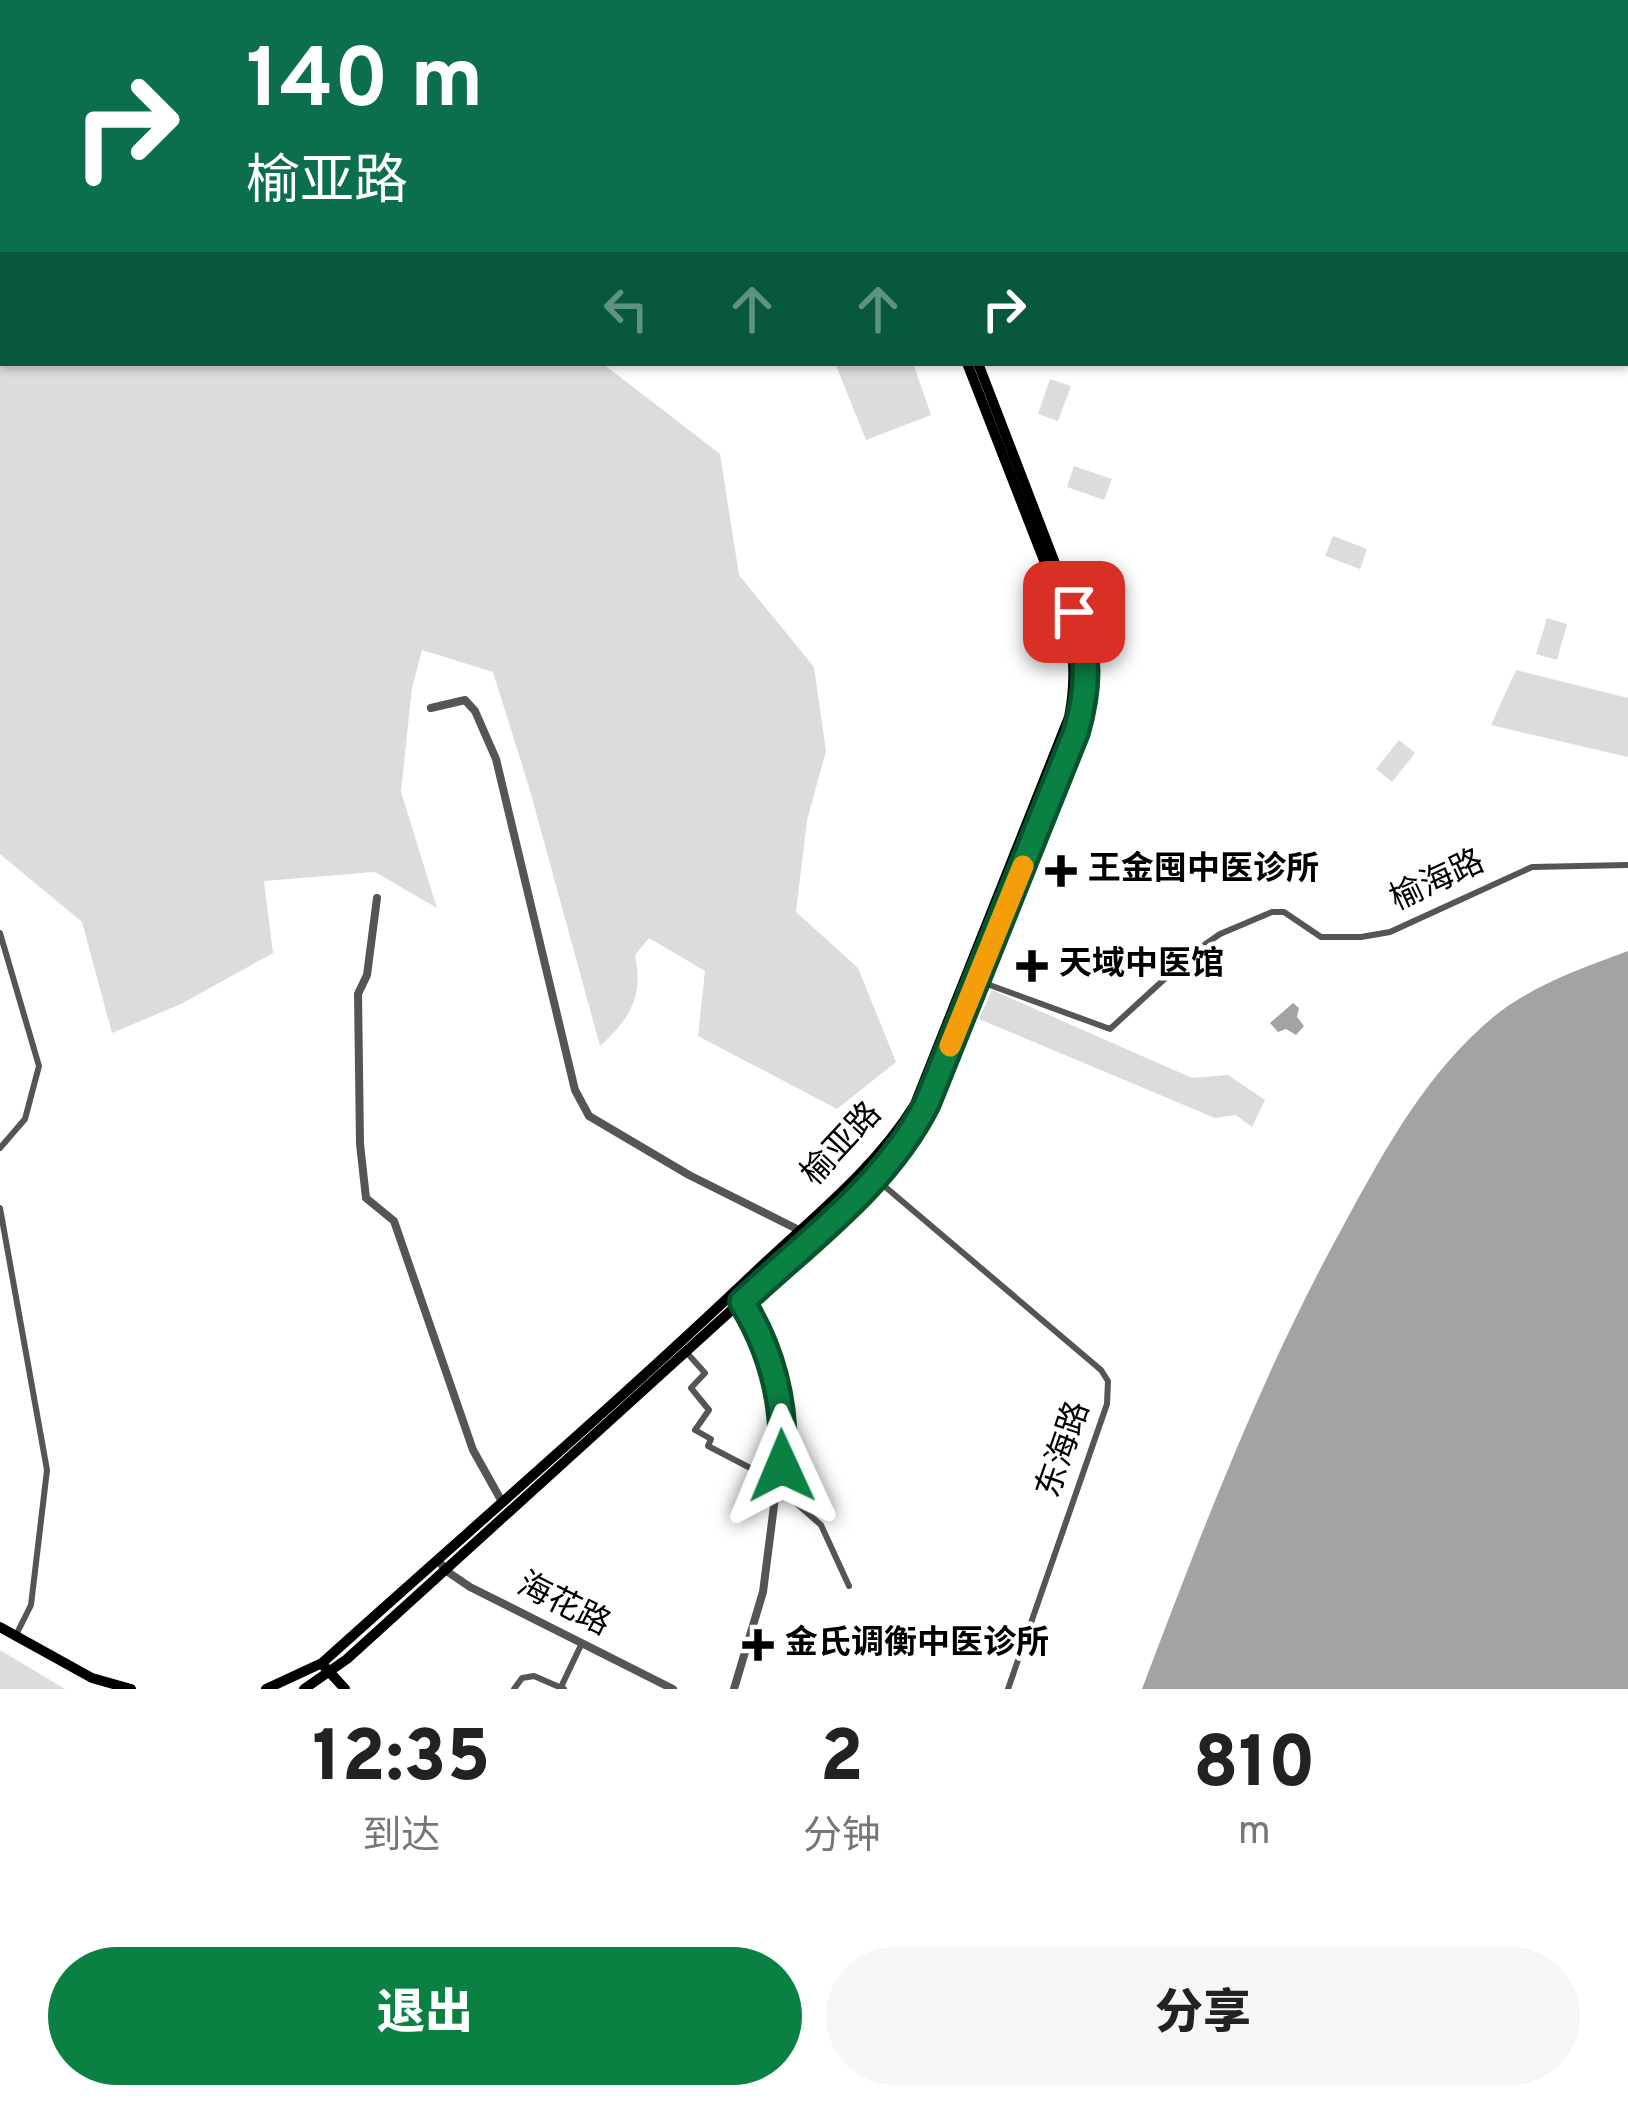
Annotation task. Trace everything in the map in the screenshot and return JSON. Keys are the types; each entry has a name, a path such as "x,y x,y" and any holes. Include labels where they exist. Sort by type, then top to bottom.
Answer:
{"main road":[{"name":"榆亚路","path":"441,1565 501,1500 876,1179 909,1139 1069,717 1075,687 1066,616 969,366"},
{"name":"榆亚路","path":"266,1689 326,1668 687,1353 799,1230 894,1138 915,1104 1076,732 1087,691 1083,636 979,366"},
{"path":"0,1628 92,1678 131,1689"},
{"name":"榆亚路","path":"304,1689 321,1685 326,1668"},
{"path":"326,1668 345,1689"}],"street":[{"path":"431,708 465,700 475,711 496,759 575,1090 589,1116 688,1175 799,1230"},
{"name":"榆海路","path":"971,978 1110,1028 1220,934 1272,912 1284,913 1321,937 1360,937 1390,932 1532,867 1628,865"},
{"path":"377,898 367,975 358,994 360,1144 366,1198 394,1221 473,1450 501,1500"},
{"path":"0,933 39,1066 26,1119 0,1148"},
{"name":"东海路","path":"876,1179 988,1271 1108,1381 1107,1403 1009,1689"},
{"path":"0,1208 47,1470 31,1605 15,1637"},
{"path":"734,1689 758,1616 784,1427 758,1328 738,1297"},
{"path":"687,1353 705,1372 691,1388 709,1410 695,1430 712,1439 708,1446 779,1486 820,1525 849,1586"},
{"name":"海花路","path":"441,1565 673,1689"},
{"path":"514,1689 522,1678 534,1676 562,1688 582,1642"}],"shaded area":[{"path":"0,366 606,366 720,454 739,575 814,667 826,751 807,820 796,912 858,968 896,1062 837,1109 698,1036 705,971 649,938 635,955 638,983 632,1006 600,1046 493,672 422,650 412,688 401,792 437,908 375,872 264,881 273,953 181,1004 112,1033 82,922 0,854"},
{"path":"836,366 914,366 931,415 866,440"},
{"path":"1050,379 1071,386 1058,421 1038,414"},
{"path":"1074,466 1112,479 1104,500 1067,487"},
{"path":"1333,536 1367,549 1360,569 1325,556"},
{"path":"1547,618 1567,624 1557,660 1536,654"},
{"path":"1516,670 1628,698 1628,757 1491,725"},
{"path":"1399,740 1415,753 1392,782 1376,769"},
{"path":"1628,951 1628,1689 1142,1689 1212,1509 1288,1334 1362,1191 1412,1109 1451,1059 1512,1003 1543,985"},
{"path":"992,990 1192,1078 1228,1075 1265,1100 1252,1127 1236,1115 1215,1118 979,1019"},
{"path":"1293,1003 1304,1026 1296,1035 1286,1029 1278,1032 1270,1023"},
{"path":"0,1650 65,1689 0,1689"}],"slow traffic":[{"path":"950,1046 1023,866"}],"place":[{"name":"王金囤中医诊所","path":"1061,871"},
{"name":"天域中医馆","path":"1032,966"},
{"name":"金氏调衡中医诊所","path":"758,1645"}],"route":[{"path":"782,1466 784,1427 769,1357 742,1302 876,1179 909,1139 927,1103 1076,732 1087,691 1087,662 1074,612"}]}
